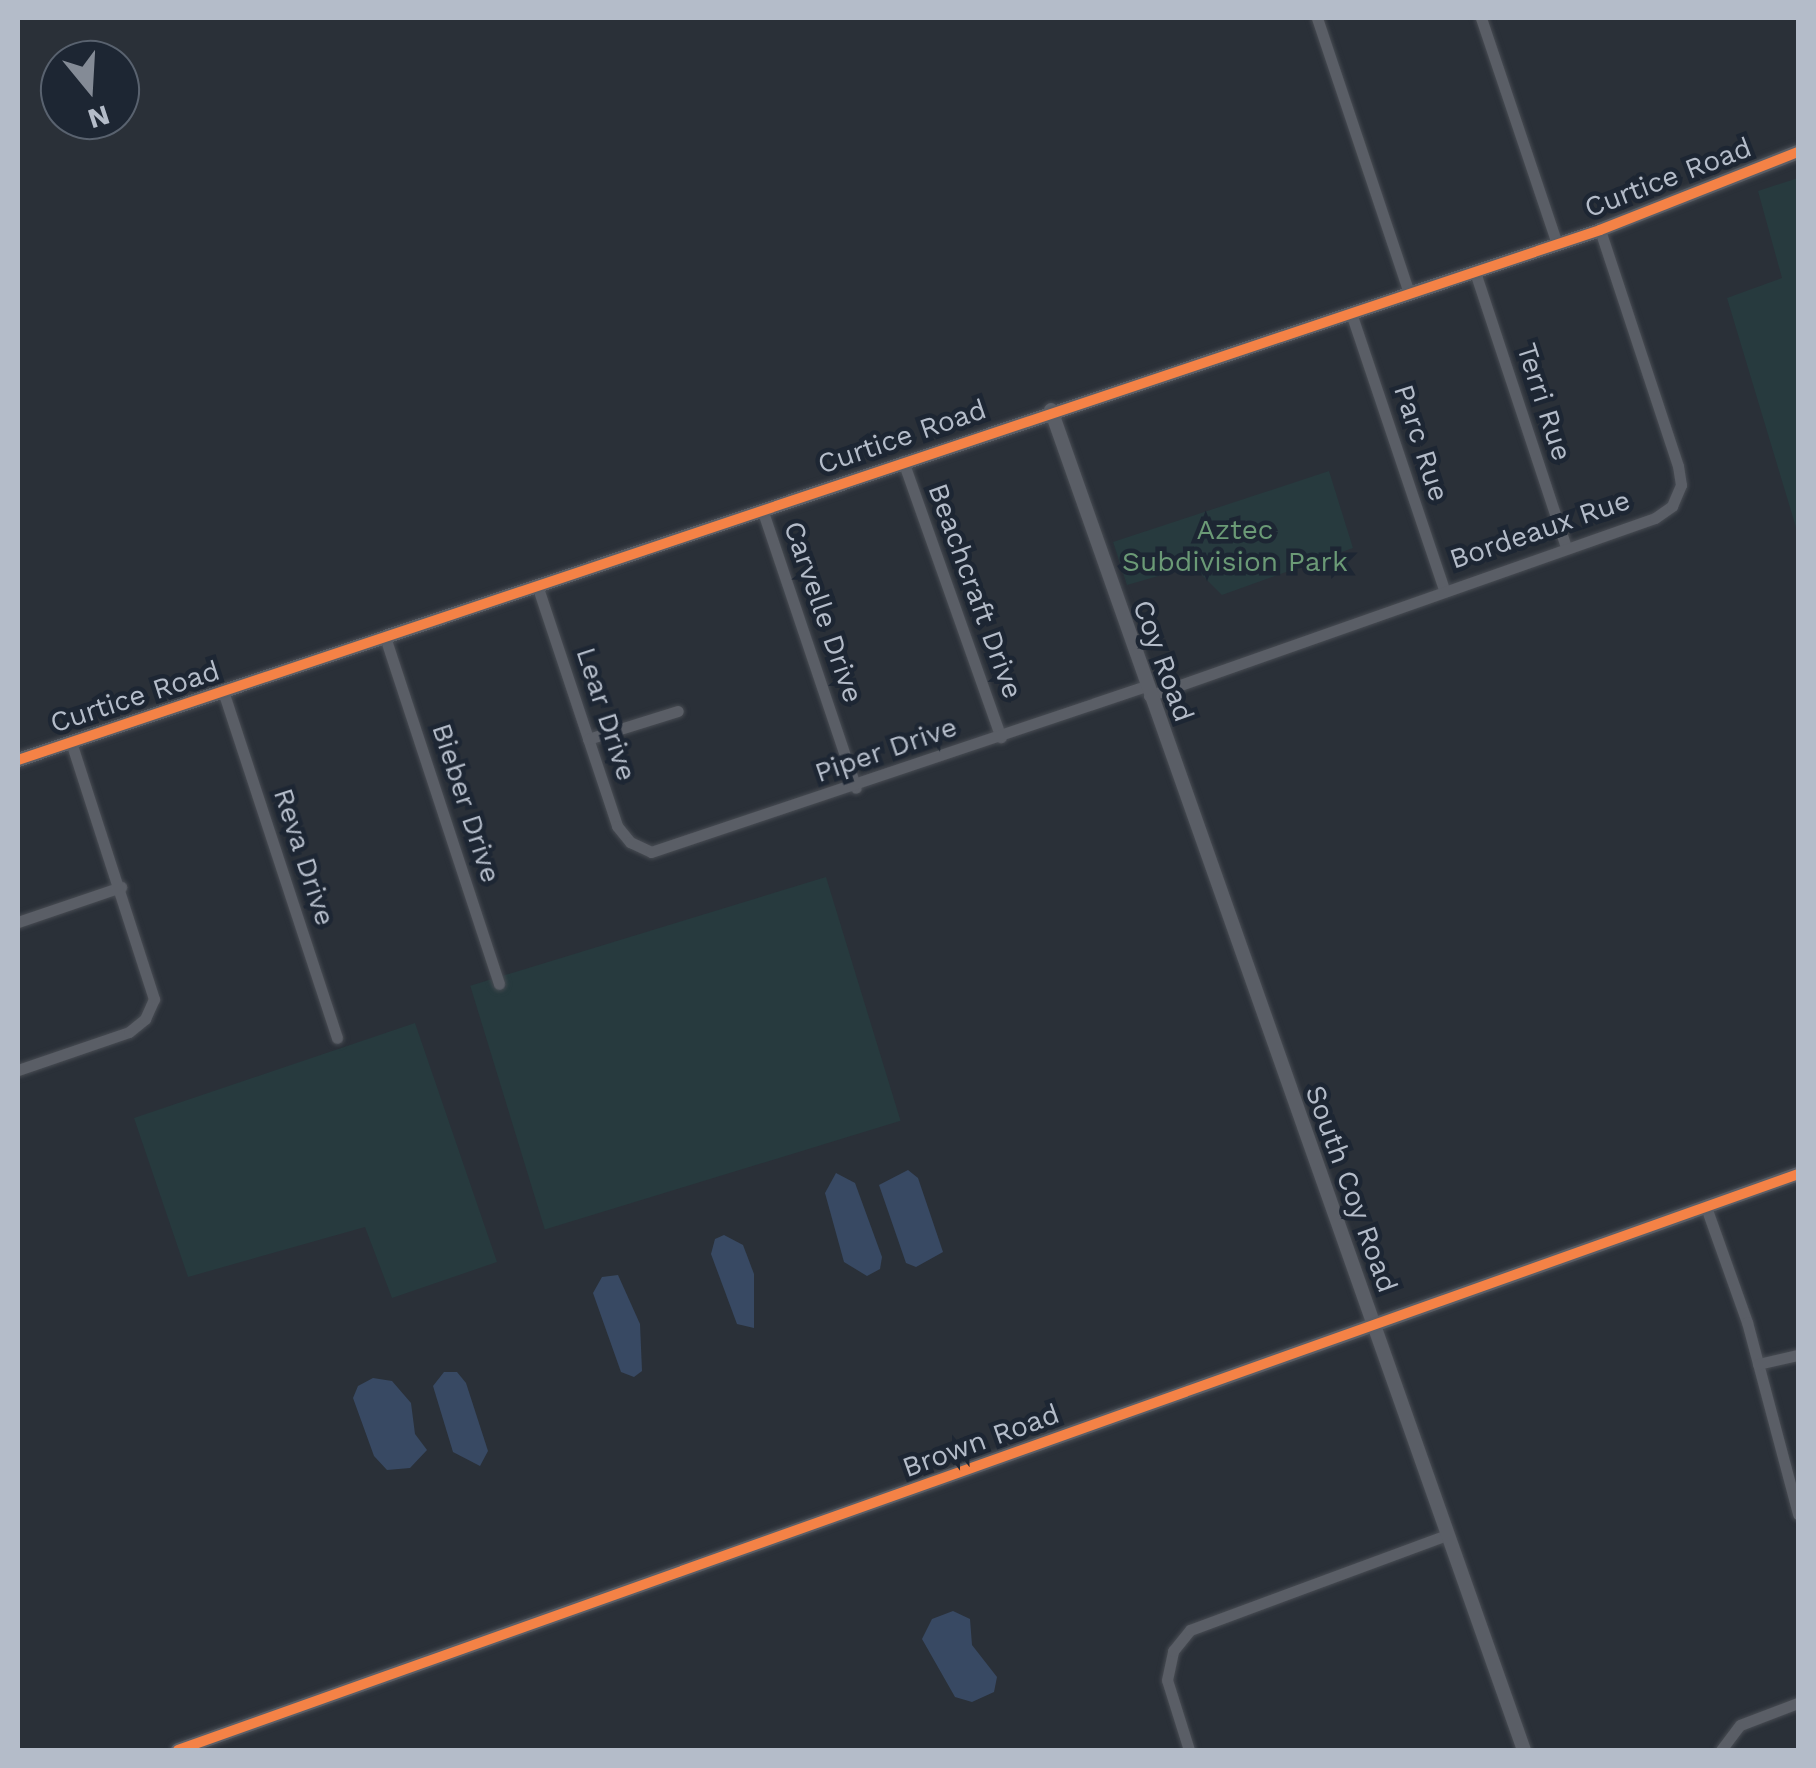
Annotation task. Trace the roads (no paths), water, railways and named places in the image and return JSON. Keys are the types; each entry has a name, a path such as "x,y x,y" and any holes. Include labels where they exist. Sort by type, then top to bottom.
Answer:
{"street":[{"path":"1317,18 1409,293"},
{"path":"1482,18 1557,244"},
{"name":"Curtice Road","path":"18,760 1051,410 1600,230 1798,152"},
{"name":"Bordeaux Rue","path":"1147,691 1664,513 1681,485 1600,230"},
{"name":"Terri Rue","path":"1475,272 1566,547"},
{"name":"Parc Rue","path":"1351,312 1444,590"},
{"name":"Coy Road","path":"1051,410 1172,757"},
{"name":"Beachcraft Drive","path":"903,461 1001,738"},
{"name":"Carvelle Drive","path":"762,509 856,788"},
{"name":"Lear Drive","path":"537,585 617,826 642,849"},
{"name":"Bieber Drive","path":"385,637 500,984"},
{"name":"Piper Drive","path":"642,849 674,849 1147,691"},
{"name":"Reva Drive","path":"223,692 337,1038"},
{"path":"588,740 678,710"},
{"path":"18,1070 130,1032 148,1014 153,984 71,742"},
{"name":"South Coy Road","path":"1172,757 1524,1750"},
{"path":"18,922 121,887"},
{"name":"Brown Road","path":"178,1750 1798,1174"},
{"path":"1706,1207 1758,1364 1798,1514"},
{"path":"1758,1364 1798,1355"},
{"path":"1189,1750 1167,1680 1173,1652 1190,1630 1447,1535"},
{"path":"1724,1744 1740,1725 1798,1703"}],"water":[{"path":"908,1170 918,1178 943,1252 916,1267 906,1263 879,1185"},
{"path":"836,1173 855,1183 882,1257 880,1269 867,1276 844,1262 825,1193"},
{"path":"724,1235 743,1245 754,1274 754,1328 737,1324 711,1254 715,1239"},
{"path":"618,1275 640,1324 642,1371 634,1377 621,1372 593,1293 602,1277"},
{"path":"444,1372 457,1372 466,1383 488,1451 480,1466 453,1452 433,1386"},
{"path":"373,1378 392,1381 411,1403 415,1434 427,1450 410,1468 387,1470 374,1456 353,1398 358,1386"},
{"path":"953,1611 970,1619 972,1645 997,1677 994,1692 972,1702 955,1697 922,1639 932,1619"}],"park label":[{"name":"Aztec Subdivision Park","path":"1235,546"}]}
